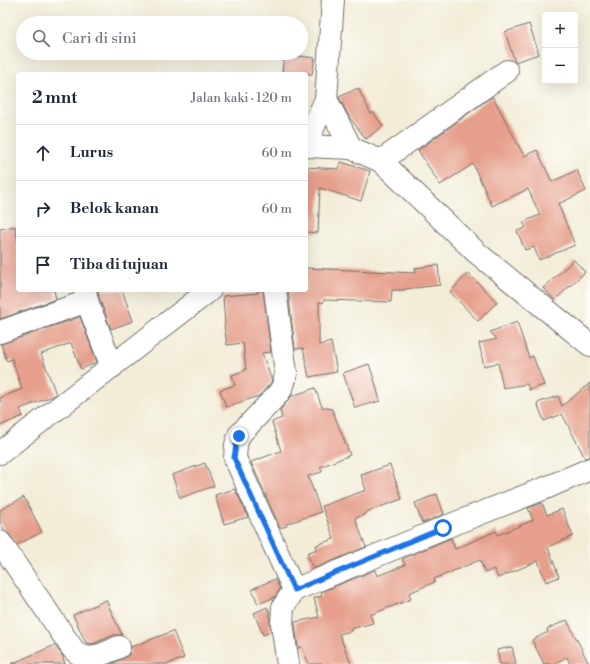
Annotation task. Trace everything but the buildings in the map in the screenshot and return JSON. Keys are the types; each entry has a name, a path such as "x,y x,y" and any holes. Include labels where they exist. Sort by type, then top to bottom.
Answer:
{"street":[{"path":"308,140 326,98 333,0"},
{"path":"382,161 507,71"},
{"path":"326,98 351,148"},
{"path":"308,145 351,148 382,161 477,253 590,345"},
{"path":"0,453 207,292"},
{"path":"275,292 286,373 285,380 282,390 239,436 234,458 294,590"},
{"path":"0,332 86,296 112,367"},
{"path":"288,664 282,624 283,607 294,590 443,528 548,488 590,469"},
{"path":"0,542 70,645 78,654 85,656 97,656 119,647"}],"route":[{"path":"239,436 234,458 294,590 443,528"}]}
